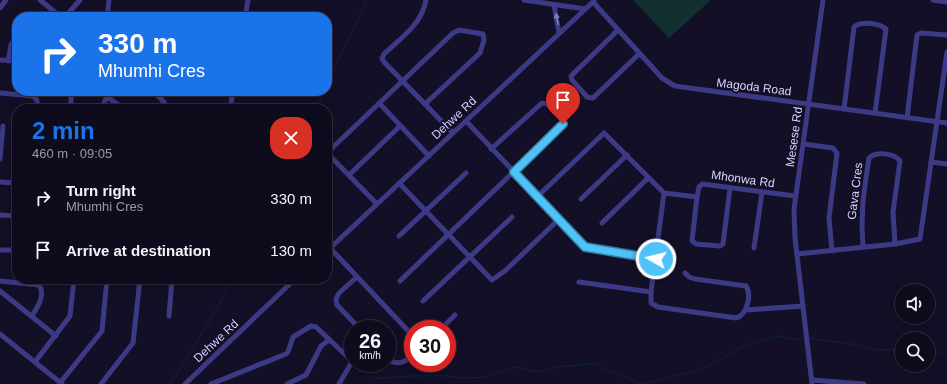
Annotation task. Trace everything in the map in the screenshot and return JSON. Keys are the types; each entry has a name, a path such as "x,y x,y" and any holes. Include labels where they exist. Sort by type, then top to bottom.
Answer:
{"street":[{"path":"0,8 6,0"},
{"path":"40,0 56,12"},
{"path":"69,12 80,0"},
{"path":"108,12 109,0"},
{"path":"246,12 248,0"},
{"path":"426,0 424,11 420,19 382,56 384,62 453,133"},
{"path":"524,0 546,2 554,5 585,9"},
{"name":"Mesese Rd","path":"812,382 794,223 795,196 804,144 808,104 823,0"},
{"path":"933,0 947,2"},
{"name":"Magoda Road","path":"594,1 618,31 666,81 684,88 947,123"},
{"name":"Dehwe Rd","path":"332,247 559,32 594,1"},
{"path":"554,5 559,32"},
{"path":"844,109 854,27 861,24 880,26 886,29 875,113"},
{"path":"332,148 455,31 465,30 483,34 484,43 480,53 425,104"},
{"path":"618,31 571,76 572,80 587,97 593,98 639,54"},
{"path":"907,118 917,35 921,33 947,35"},
{"path":"8,60 12,43"},
{"path":"798,254 895,244 920,239 947,52"},
{"path":"0,60 12,60"},
{"path":"0,93 12,94"},
{"path":"157,96 165,104"},
{"path":"104,104 105,100 109,98 117,104"},
{"path":"400,281 561,126 564,120 548,104 542,103 491,149"},
{"path":"380,104 429,156"},
{"path":"466,121 491,149 587,248 656,259"},
{"path":"0,159 3,126"},
{"path":"349,175 400,126"},
{"path":"537,197 602,134 606,134 664,193 697,197 692,241 695,244 720,246 723,244 730,188"},
{"path":"804,144 833,148 836,151 829,218 832,251"},
{"name":"Gava Cres","path":"863,247 861,219 863,196 869,158 875,154 894,156 900,161 893,212 895,244"},
{"path":"581,199 627,155"},
{"path":"332,158 377,204"},
{"path":"931,162 947,164"},
{"path":"399,236 466,173"},
{"path":"602,222 648,178"},
{"path":"0,182 12,183"},
{"path":"399,183 489,278 494,280 558,219"},
{"name":"Mhonwa Rd","path":"697,197 699,187 702,184 795,196"},
{"path":"754,248 762,192"},
{"path":"664,193 651,302 658,307 736,318 743,315 746,310 748,291 745,286 695,279 689,277 685,273"},
{"path":"0,215 12,216"},
{"path":"422,301 512,217"},
{"path":"0,250 12,250"},
{"path":"332,253 404,327"},
{"path":"352,320 337,304 336,299 339,293 357,277"},
{"path":"0,281 12,282"},
{"path":"579,282 651,292"},
{"path":"28,284 38,285 41,288 41,297 32,316"},
{"path":"35,362 70,316 73,284"},
{"path":"0,334 61,383 102,331 107,284"},
{"path":"101,384 133,343 139,284"},
{"path":"169,316 172,284"},
{"name":"Dehwe Rd","path":"185,384 290,284"},
{"path":"0,291 56,336"},
{"path":"746,310 803,306"},
{"path":"450,320 455,315"},
{"path":"211,384 286,354 288,352 291,338 306,327 316,327 344,352"},
{"path":"287,384 306,375 322,346 329,340"},
{"path":"339,384 346,372"},
{"path":"812,382 864,384"}],"green space":[{"path":"633,0 711,0 669,38"}],"waterway":[{"path":"332,74 367,0"},
{"path":"318,104 322,96"},
{"path":"170,384 195,346 230,284"},
{"path":"370,384 373,379 409,376 448,376 463,378 485,377 516,367 537,372 564,366 594,364 641,384 699,370 747,345 779,336 792,340 805,338"},
{"path":"808,338 859,345 876,350 895,349"},
{"path":"935,351 947,354"}],"route":[{"path":"563,124 514,172 585,247 591,250 656,259"}]}
